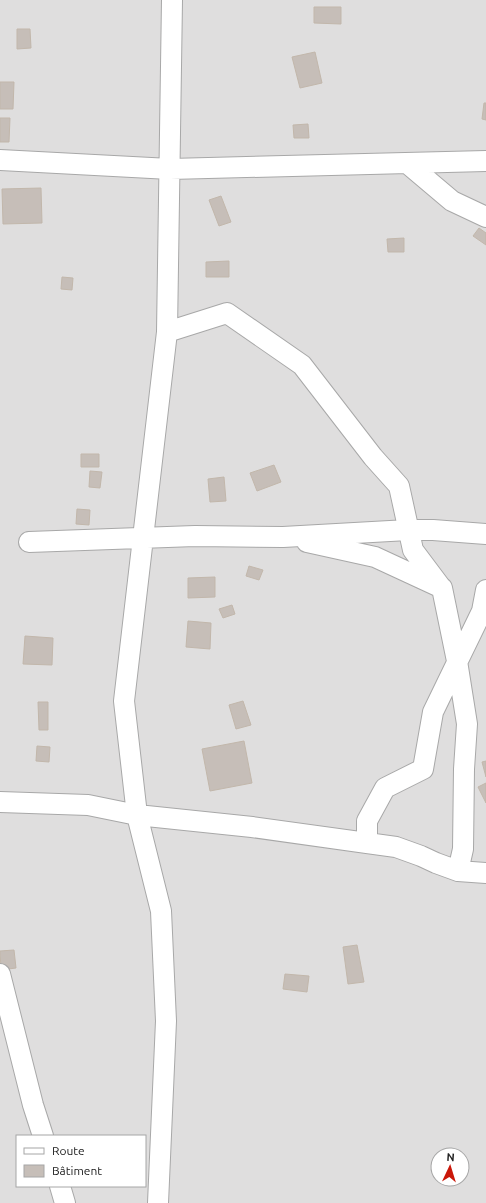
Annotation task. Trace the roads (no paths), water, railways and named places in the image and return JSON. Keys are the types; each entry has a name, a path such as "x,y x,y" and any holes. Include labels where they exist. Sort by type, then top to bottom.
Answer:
{"street":[{"path":"158,1203 166,1021 161,911 137,815 124,701 167,332 172,0"},
{"path":"0,160 170,169 486,161"},
{"path":"407,163 452,201 486,217"},
{"path":"167,332 228,313 302,365 373,457 399,486 413,550 442,588 457,661 467,724 464,769 463,849 458,871"},
{"path":"29,542 195,536 283,537 408,530 433,530 486,534"},
{"path":"283,537 375,557 442,588"},
{"path":"367,842 367,821 385,788 423,769 433,712 482,610 486,590"},
{"path":"0,802 88,805 137,815 252,827 367,842 396,848 458,871 486,873"},
{"path":"0,974 33,1105 44,1135"},
{"path":"60,1187 65,1203"}]}
